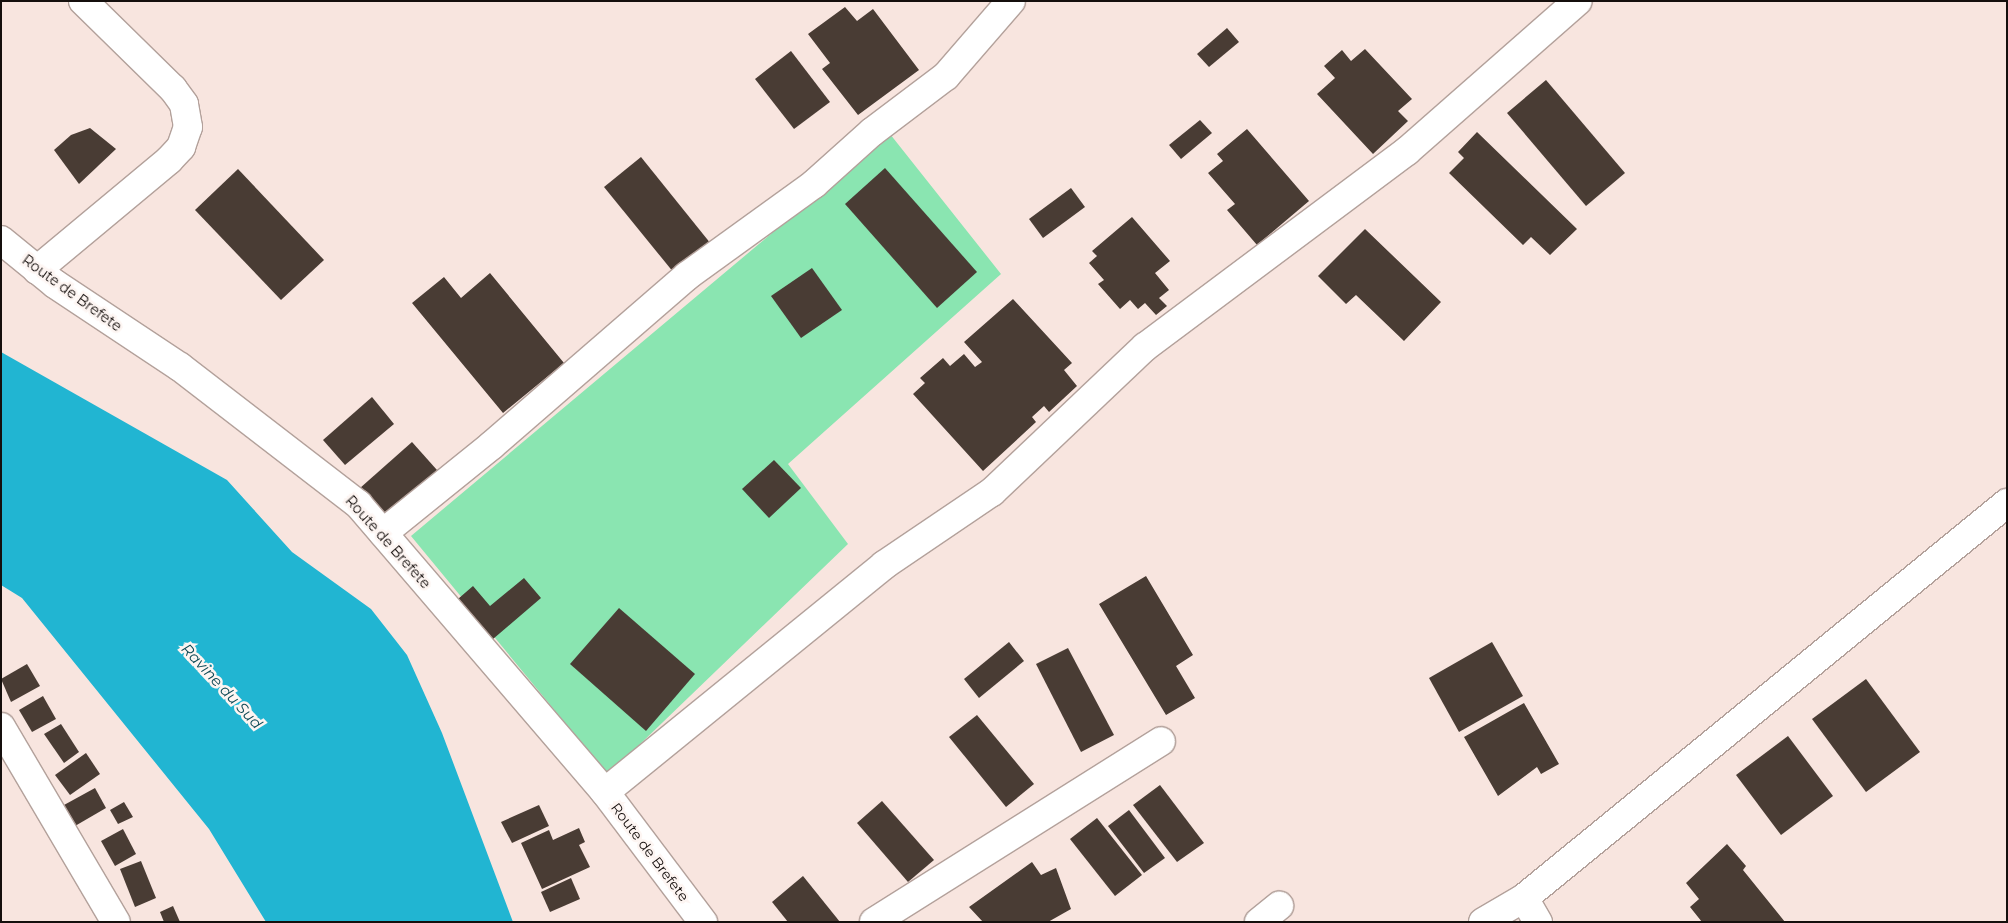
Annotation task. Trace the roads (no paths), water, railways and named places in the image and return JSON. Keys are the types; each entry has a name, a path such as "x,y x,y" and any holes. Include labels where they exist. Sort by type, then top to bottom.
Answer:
{"street":[{"path":"37,270 169,160 181,148 188,127 184,104 173,89 83,1"},
{"path":"382,533 492,445 687,276 814,184 872,132 946,76 1011,1"},
{"path":"605,792 884,565 992,492 1145,347 1407,151 1578,1"},
{"name":"Route de Brefete","path":"1,240 37,270 180,368 358,504 605,792 702,922"},
{"path":"1483,922 1524,898 2007,503"},
{"path":"1,726 116,922"},
{"path":"874,922 1161,741"},
{"path":"1524,898 1538,922"}],"water":[{"name":"Ravine du Sud","path":"1,352 227,480 292,552 371,609 407,655 442,733 513,922 266,922 209,829 22,598 1,585"}]}
